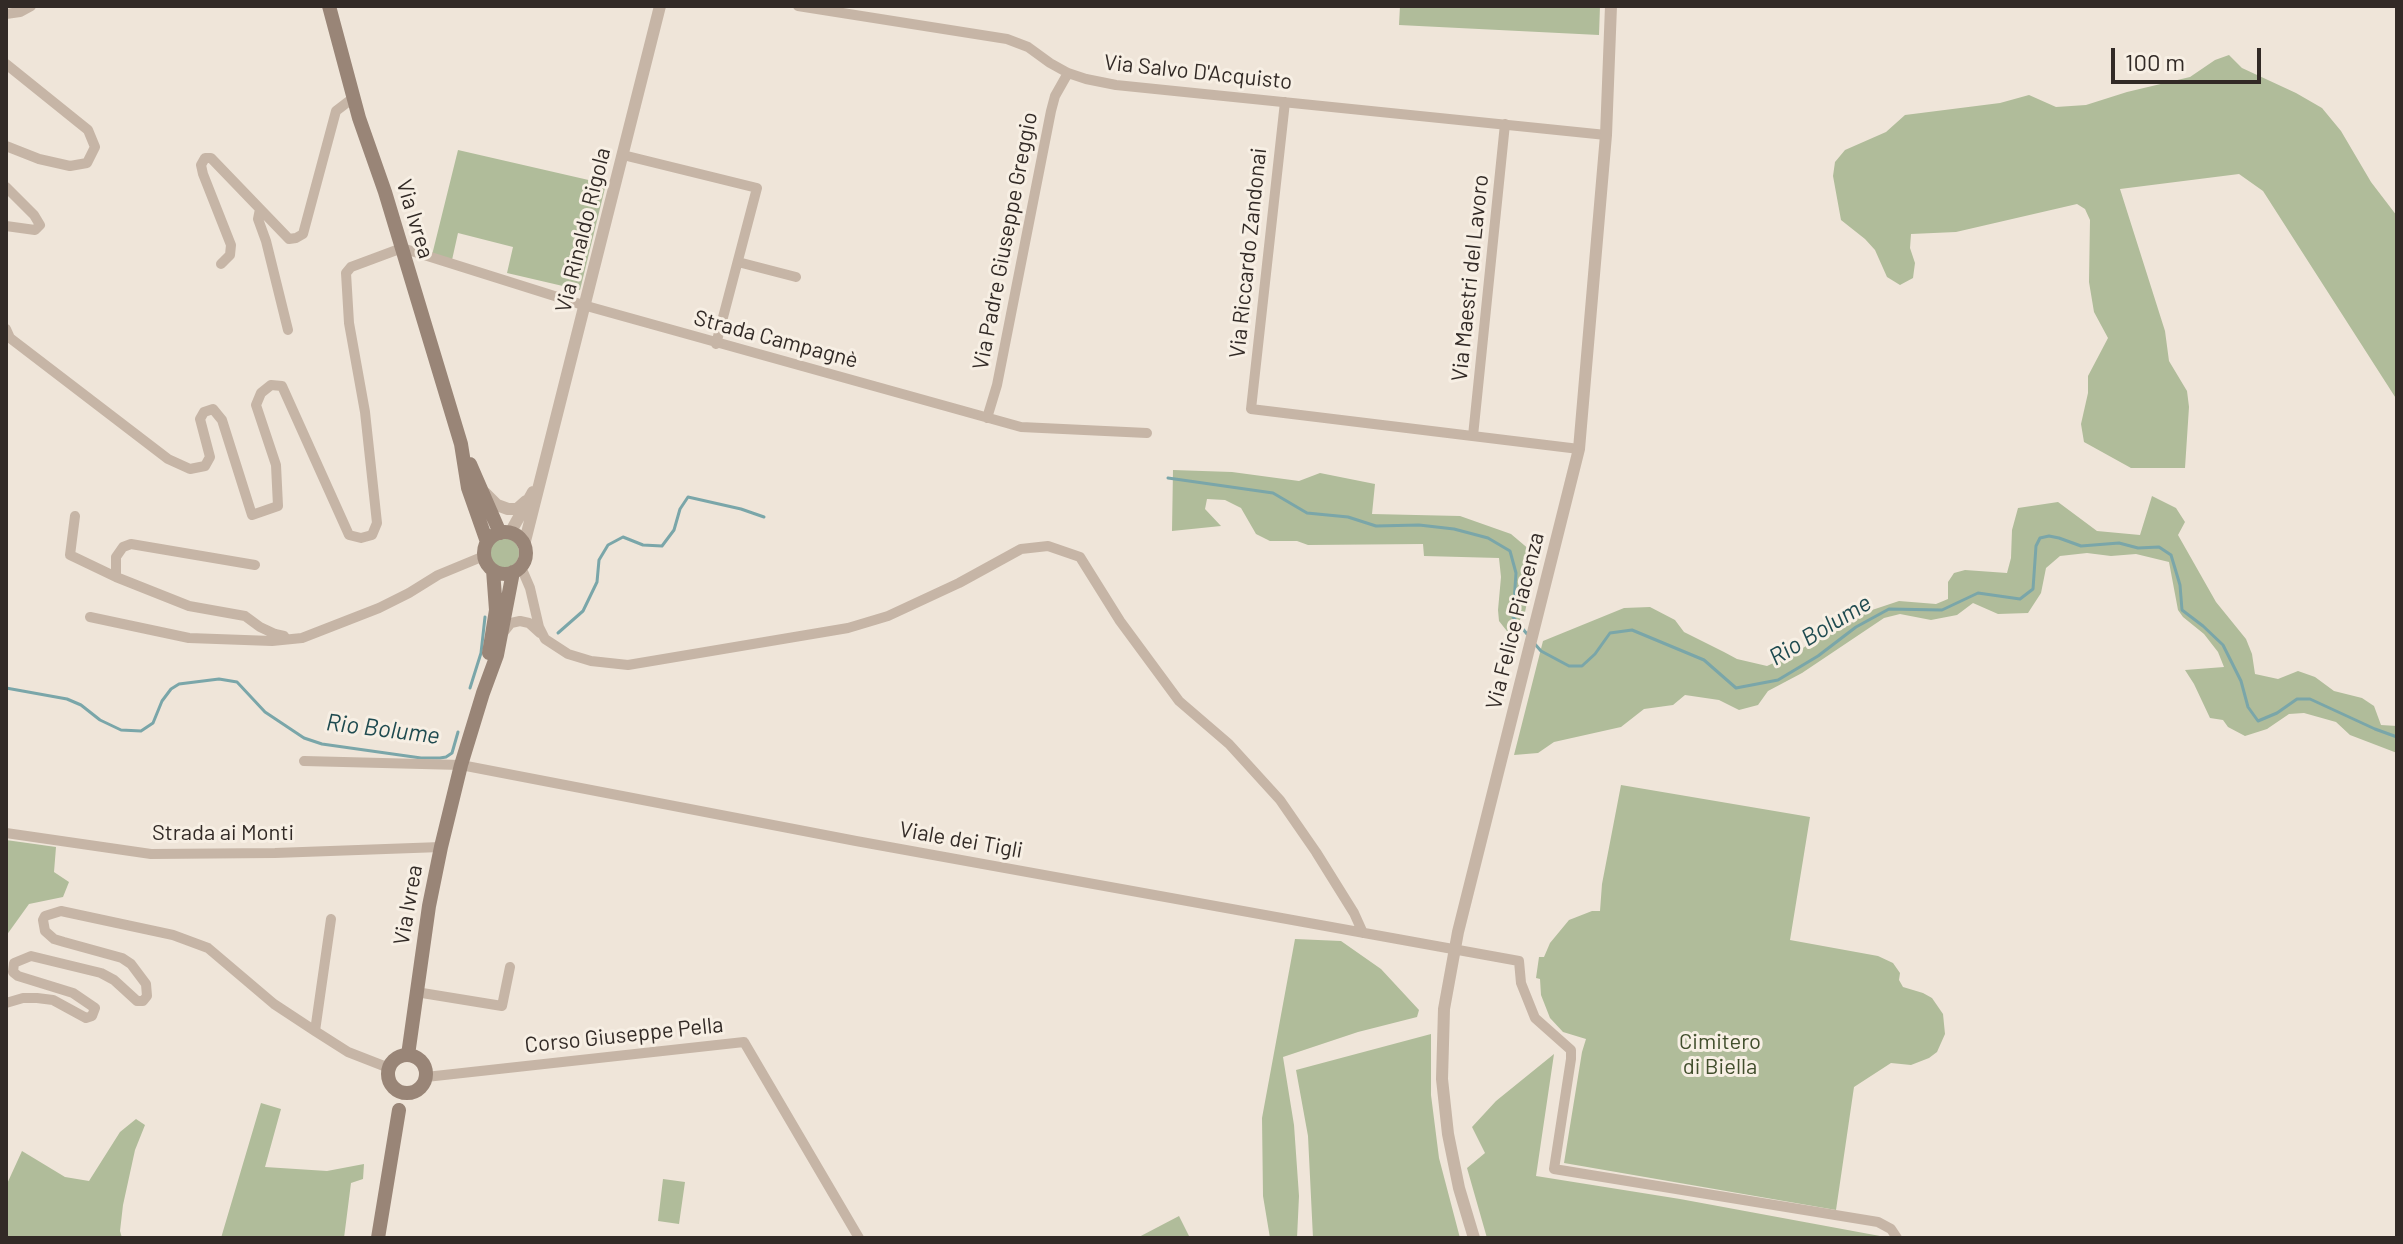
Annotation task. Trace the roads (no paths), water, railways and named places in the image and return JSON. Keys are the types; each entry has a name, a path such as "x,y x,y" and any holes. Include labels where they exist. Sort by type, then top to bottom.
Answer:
{"main road":[{"name":"Via Ivrea","path":"329,6 353,98 461,444 468,488 486,549"},
{"name":"Via Ivrea","path":"461,444 505,533"},
{"path":"505,533 521,540 525,557 517,570 499,573 493,570 486,549 505,533"},
{"name":"Via Ivrea","path":"483,693 496,610 493,570"},
{"name":"Via Ivrea","path":"408,1055 429,906 441,847 461,765 497,655 517,570"},
{"path":"378,1238 400,1102 389,1080 389,1068 396,1058 408,1055 420,1060 426,1077 420,1088 408,1093 400,1102"}],"street":[{"path":"6,14 31,6"},
{"name":"Via Rinaldo Rigola","path":"524,545 660,6"},
{"name":"Via Salvo D'Acquisto","path":"798,6 1007,39 1028,47 1068,73 1116,85 1606,135"},
{"name":"Via Felice Piacenza","path":"1474,1238 1451,1148 1442,1079 1444,1009 1455,949 1533,625 1579,449 1606,135 1611,6"},
{"path":"6,64 88,130 95,147 87,163 70,166 39,159 6,146"},
{"name":"Via Padre Giuseppe Greggio","path":"987,418 997,385 1051,111 1055,96 1068,73"},
{"path":"221,264 230,255 231,245 203,174 201,165 205,158 211,158 289,239 296,238 303,234 336,111 353,98"},
{"name":"Via Riccardo Zandonai","path":"1285,102 1251,409 1473,436"},
{"name":"Via Maestri del Lavoro","path":"1473,436 1505,124"},
{"path":"623,155 757,188 716,344"},
{"path":"6,187 40,225 35,230 6,226"},
{"path":"260,209 258,219 288,330"},
{"path":"6,329 10,338 156,450 190,469 205,466 210,457 200,419 204,412 213,409 222,420 252,515 278,506 276,465 256,405 261,393 271,385 282,386 349,535 361,538 372,535 377,523 365,412 349,323 346,273 351,267 402,248"},
{"name":"Strada Campagnè","path":"402,248 716,344 1021,427 1147,433"},
{"path":"738,262 796,277"},
{"path":"1473,436 1579,449"},
{"name":"Via Rinaldo Rigola","path":"505,533 532,496 546,464"},
{"path":"484,493 497,505 508,509 517,509 532,496"},
{"path":"75,516 70,555 189,606 245,616 275,634 302,638"},
{"path":"116,577 116,557 123,547 131,544 255,565"},
{"path":"503,633 511,623 529,623 568,654 591,661 628,665 862,624 888,616 959,583 1021,549 1048,546 1080,557 1120,621 1179,701 1229,744 1280,800 1316,852 1363,933"},
{"path":"90,617 189,638 272,641 302,638 379,608 486,549"},
{"path":"517,570 530,588 544,636"},
{"path":"304,761 461,765"},
{"name":"Viale dei Tigli","path":"461,765 856,841 1519,961 1521,983 1535,1018 1571,1050 1554,1169 1878,1222 1891,1229 1897,1238"},
{"name":"Strada ai Monti","path":"6,833 151,854 441,847"},
{"path":"6,1003 23,998 53,1000 86,1018 92,1016 95,1008 84,1000 13,972 14,963 31,956 101,973 114,980 137,1001 143,1001 147,996 146,984 131,964 122,958 54,939 45,931 45,916 61,911 173,935 208,948 274,1004 348,1052 389,1068"},
{"path":"315,1031 331,919"},
{"path":"416,992 502,1006 510,967"},
{"name":"Corso Giuseppe Pella","path":"426,1077 744,1042 859,1238"}],"waterway":[{"name":"Rio Bolume","path":"1168,478 1273,493 1307,513 1348,517 1376,526 1419,525 1454,529 1488,538 1510,551 1516,573 1513,617 1527,634"},
{"name":"Rio Bolume","path":"558,633 583,611 597,582 599,560 608,545 623,537 643,545 662,546 674,530 680,509 688,497 764,517"},
{"name":"Rio Bolume","path":"1534,643 1541,651 1569,666 1582,666 1610,633 1632,630 1704,660 1736,688 1778,680 1818,656 1856,627 1889,609 1942,610 1978,593 2020,599 2033,589 2036,546 2040,538 2049,536 2081,546 2119,543 2138,548 2159,547 2171,555 2180,585 2182,610 2223,645 2241,681 2248,707 2258,721 2297,699 2310,699 2397,737"},
{"name":"Rio Bolume","path":"470,688 481,653 485,617"},
{"name":"Rio Bolume","path":"6,688 67,699 121,730 141,731 153,723 162,701 179,684 219,679 237,682 265,712 304,738 322,744 440,758 452,753 458,732"}],"park label":[{"name":"Cimitero di Biella","path":"1720,1054"}]}
